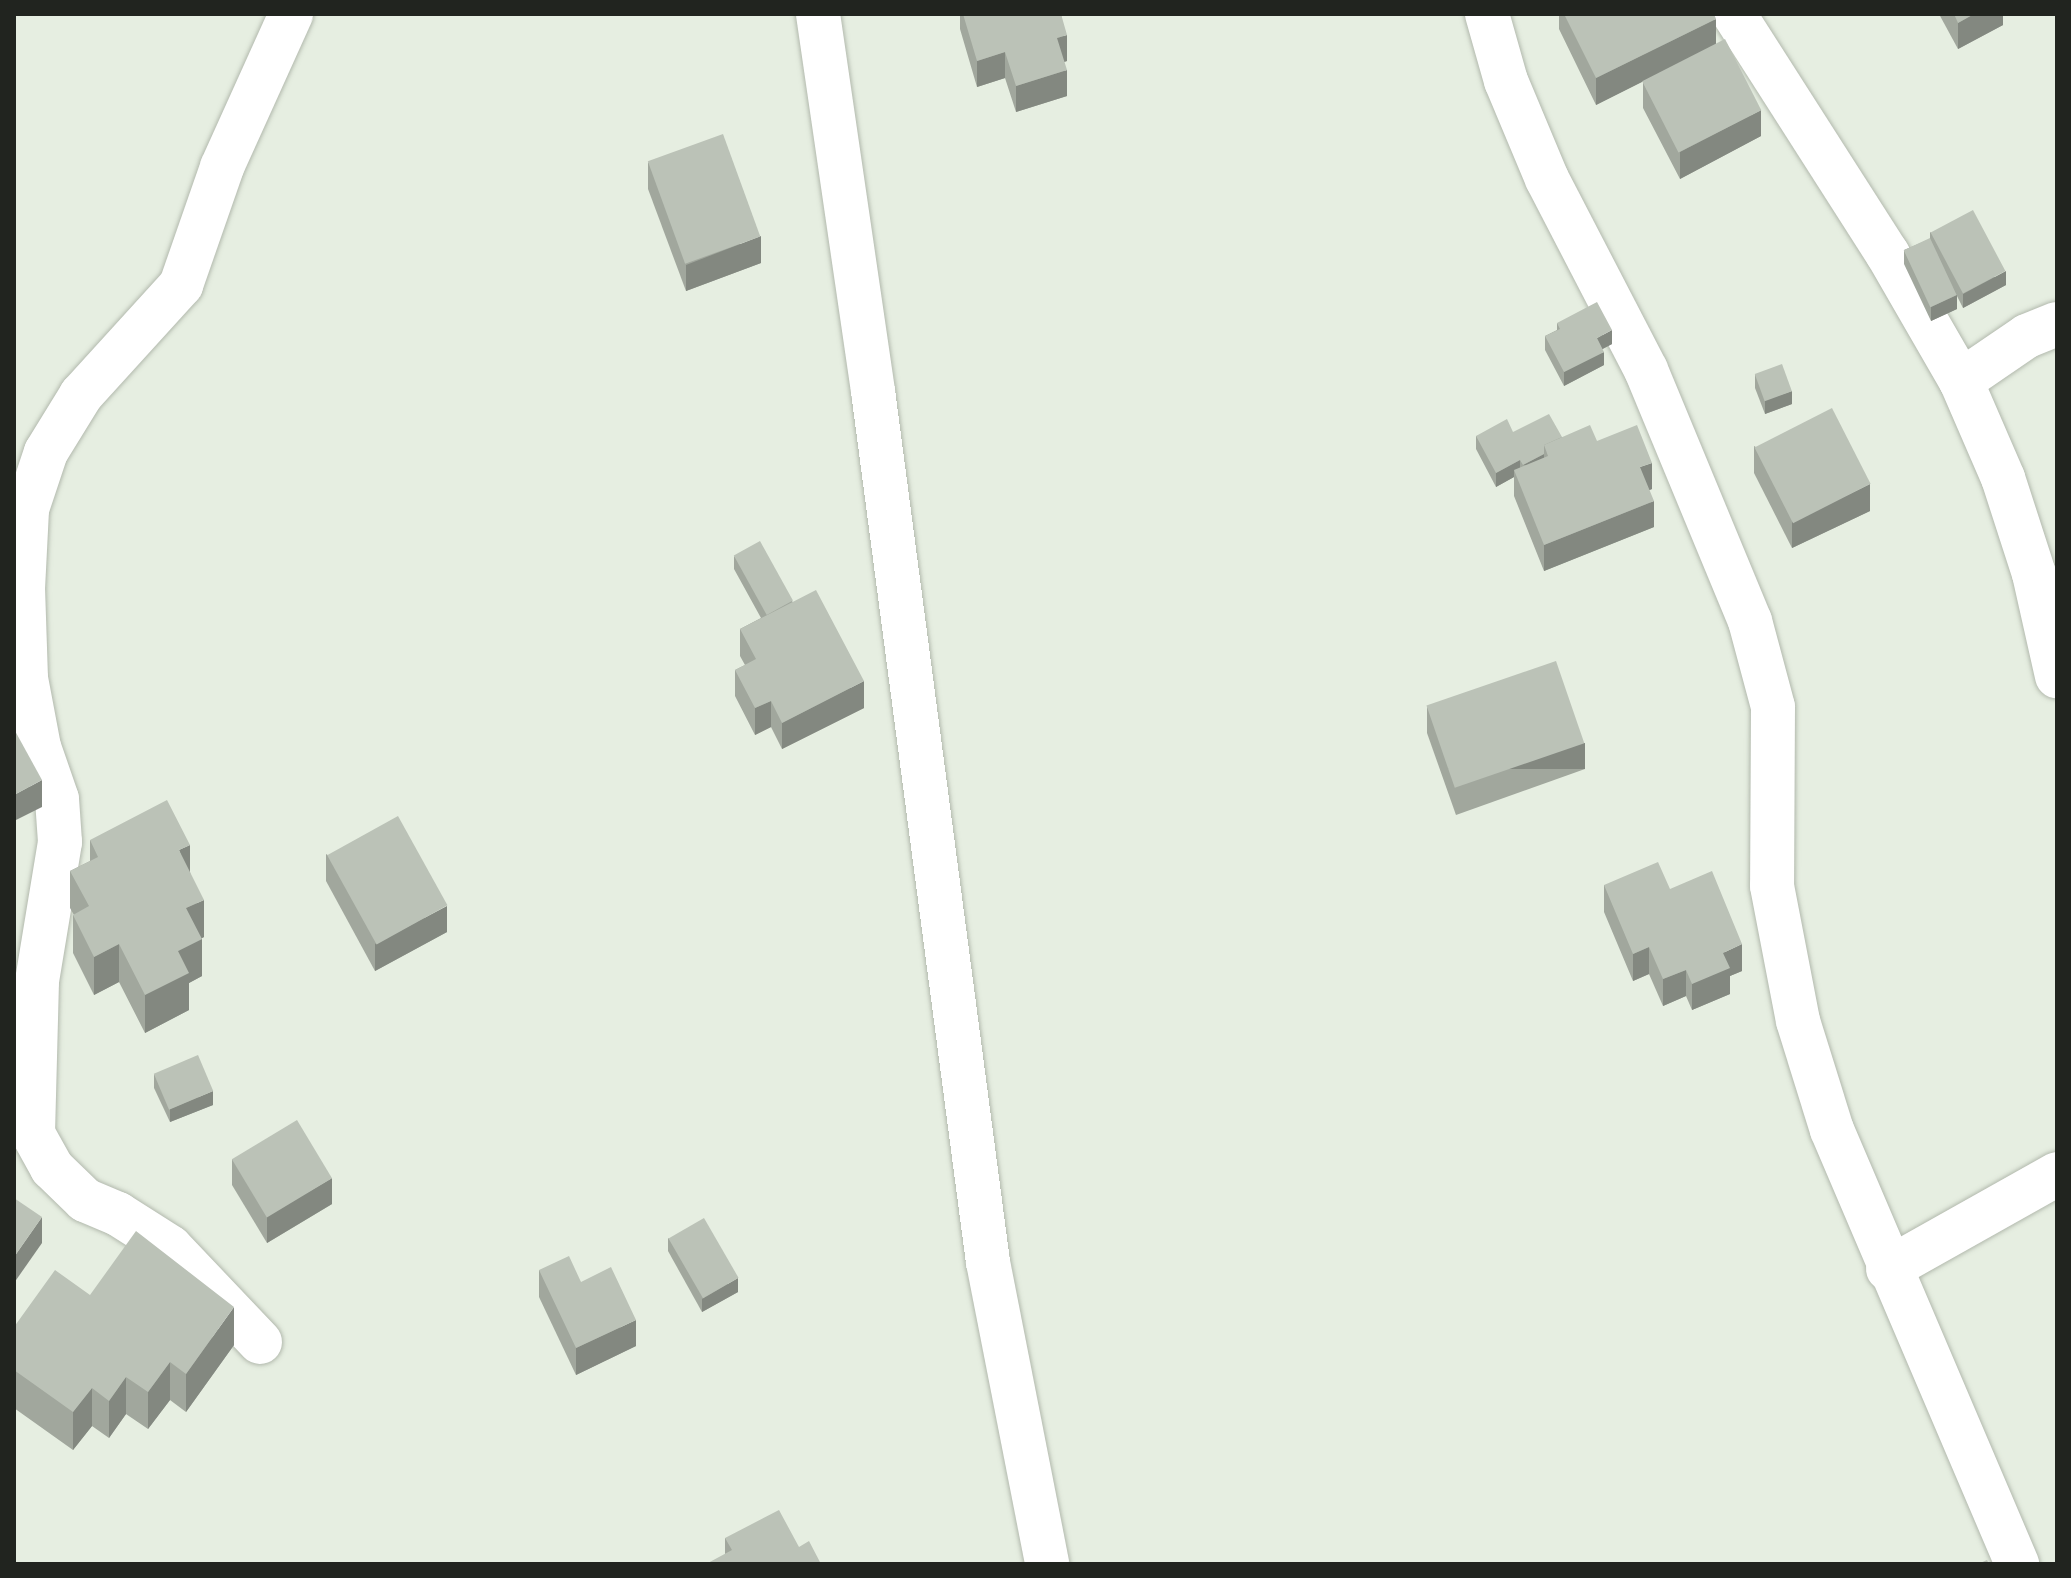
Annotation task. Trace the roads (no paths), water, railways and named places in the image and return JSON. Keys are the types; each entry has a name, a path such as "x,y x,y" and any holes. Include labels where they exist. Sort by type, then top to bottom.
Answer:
{"street":[{"path":"260,1342 170,1247 118,1214 85,1200 52,1168 33,1134 37,981 60,842 57,799 39,747 26,678 23,589 27,509 46,452 81,395 181,285 222,167 291,14"},
{"path":"818,14 873,391 988,1262 1047,1564"},
{"path":"1487,14 1506,81 1547,179 1646,370 1750,621 1773,707 1770,810 1778,943 1832,1130 1888,1269 2017,1564"},
{"path":"1734,14 1820,155 1887,253 1961,381 2003,478 2030,560 2057,676"},
{"path":"1961,381 2027,336 2057,324"},
{"path":"1888,1269 2057,1174"}]}
